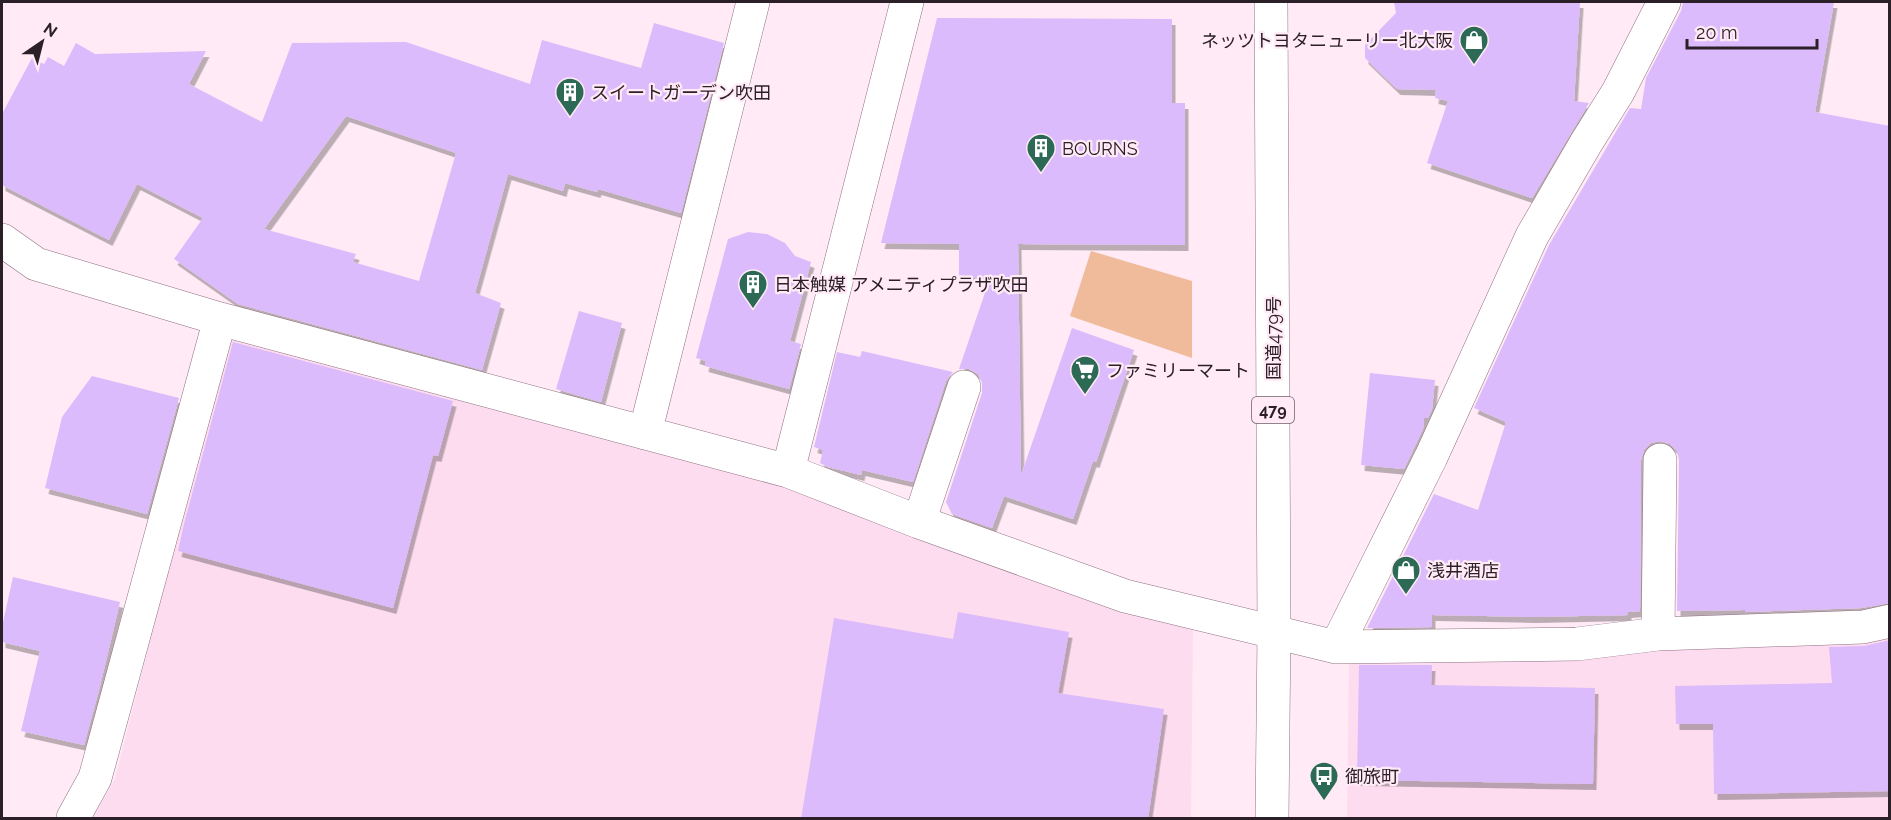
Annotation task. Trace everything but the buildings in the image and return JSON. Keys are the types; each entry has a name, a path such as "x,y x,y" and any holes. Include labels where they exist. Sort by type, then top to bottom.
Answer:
{"main road":[{"path":"645,433 753,2"},
{"path":"788,471 907,2"},
{"name":"国道479号","path":"1271,2 1274,631 1272,819"},
{"path":"1336,647 1431,457 1532,236 1618,92 1664,2"},
{"path":"2,240 36,264 220,319 788,471 919,522 1125,596 1336,647 1577,644 1658,634 1863,627 1890,621"},
{"path":"73,819 95,778 220,319"},
{"path":"919,522 964,387"},
{"path":"1658,634 1660,460"}],"shaded area":[{"path":"1091,251 1192,281 1192,358 1070,316"},
{"path":"228,334 784,486 1193,629 1191,818 93,818 115,779"},
{"path":"1889,631 1889,818 1347,818 1349,658"}],"place":[{"name":"ネッツトヨタニューリー北大阪","path":"1474,66"},
{"name":"スイートガーデン吹田","path":"570,118"},
{"name":"BOURNS","path":"1041,174"},
{"name":"日本触媒 アメニティプラザ吹田","path":"753,310"},
{"name":"ファミリーマート","path":"1085,396"},
{"name":"浅井酒店","path":"1406,596"},
{"name":"御旅町","path":"1324,802"}]}
